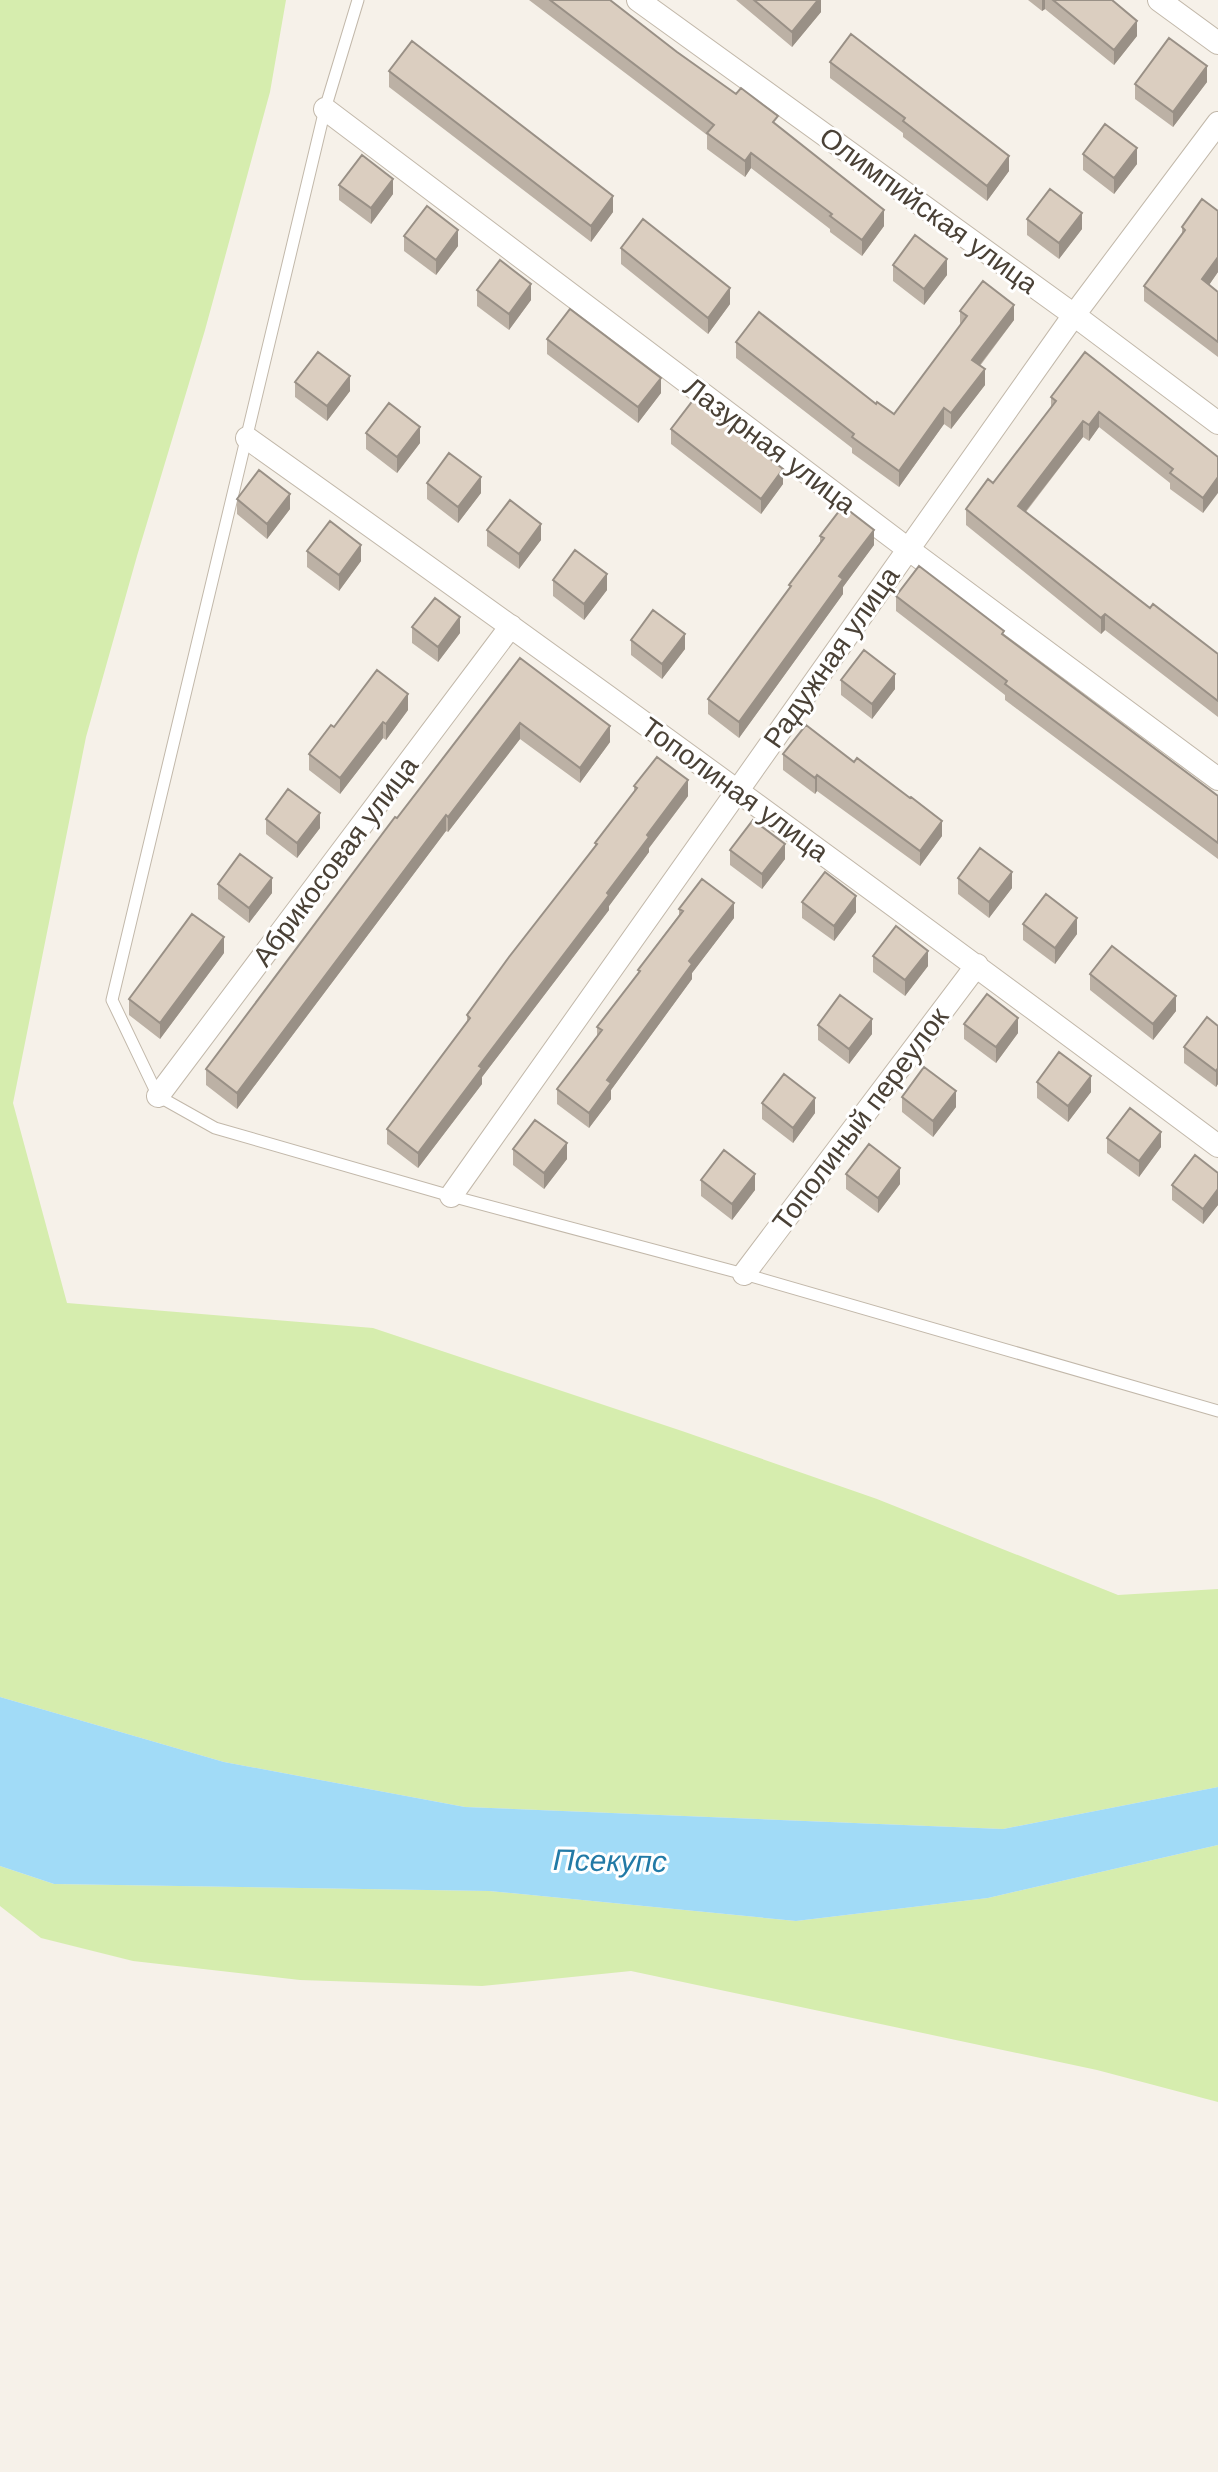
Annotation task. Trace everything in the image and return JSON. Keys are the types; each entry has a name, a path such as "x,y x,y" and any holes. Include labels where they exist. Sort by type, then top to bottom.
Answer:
{"street":[{"name":"Олимпийская улица","path":"638,0 1074,315 1218,423"},
{"path":"1159,0 1218,43"},
{"name":"Лазурная улица","path":"325,109 1218,779"},
{"name":"Радужная улица","path":"451,1196 1074,315 1218,123"},
{"name":"Тополиная улица","path":"247,438 737,790 1218,1146"},
{"name":"Абрикосовая улица","path":"158,1096 511,626"},
{"name":"Тополиный переулок","path":"744,1274 977,965"}],"lane":[{"path":"358,0 325,109 112,1000 158,1096 215,1128 451,1196 744,1274 1218,1411"}],"green space":[{"path":"0,0 286,0 270,92 205,330 86,737 13,1103 67,1303 373,1328 877,1499 1118,1595 1218,1589 1218,1787 1003,1829 465,1807 224,1762 0,1697"},
{"path":"1218,1845 1218,2102 1097,2070 631,1971 482,1986 300,1980 133,1961 41,1938 0,1906 0,1866 54,1884 489,1891 796,1921 988,1898"}],"water":[{"name":"Псекупс","path":"0,1697 224,1762 465,1807 1003,1829 1218,1787 1218,1845 988,1898 796,1921 489,1891 54,1884 0,1866"}],"building":[{"path":"550,0 610,0 736,94 741,88 778,116 773,122 884,210 862,240 751,153 745,161 707,133 714,125"},
{"path":"754,0 818,0 792,32"},
{"path":"1053,0 1112,0 1137,21 1114,50"},
{"path":"851,34 1009,156 987,186 903,121 905,118 830,62"},
{"path":"1169,38 1207,66 1173,112 1135,84"},
{"path":"412,41 613,196 591,226 389,71"},
{"path":"1105,124 1137,148 1114,178 1083,154"},
{"path":"362,155 393,179 371,208 339,185"},
{"path":"1050,189 1082,213 1059,243 1027,219"},
{"path":"1202,199 1218,211 1218,257 1202,279 1218,292 1218,342 1144,286 1185,230 1182,227"},
{"path":"427,206 458,230 436,260 404,236"},
{"path":"643,219 730,288 708,318 621,248"},
{"path":"915,235 947,259 924,289 893,265"},
{"path":"500,260 531,284 509,314 477,290"},
{"path":"983,281 1014,305 972,360 985,369 951,413 944,408 899,471 852,437 854,434 736,342 759,312 876,404 894,414 967,316 960,311"},
{"path":"570,309 661,378 638,407 547,339"},
{"path":"318,352 350,376 327,406 295,382"},
{"path":"1085,352 1218,457 1218,477 1203,498 1170,473 1173,469 1099,412 1089,425 1083,421 1018,506 1150,608 1153,604 1218,654 1218,701 1105,614 1101,618 966,509 988,479 993,483 1056,401 1051,397"},
{"path":"694,399 783,469 761,499 671,429"},
{"path":"389,403 420,427 397,457 366,433"},
{"path":"449,453 481,477 458,507 427,483"},
{"path":"259,470 290,494 267,524 237,499"},
{"path":"510,500 541,524 519,554 487,530"},
{"path":"843,506 874,530 839,576 843,579 739,722 708,699 791,586 824,538 820,536"},
{"path":"330,521 361,545 339,575 307,551"},
{"path":"575,550 607,574 584,604 553,580"},
{"path":"919,566 1004,631 1002,634 1218,796 1218,843 1005,684 1007,681 896,596"},
{"path":"435,598 460,617 438,647 412,627"},
{"path":"653,610 685,634 662,664 631,640"},
{"path":"864,650 895,674 872,704 841,680"},
{"path":"520,658 610,726 580,768 520,723 448,817 446,815 237,1093 206,1069 395,817"},
{"path":"377,670 408,694 340,778 309,754 331,725 334,727"},
{"path":"806,725 854,762 857,758 942,821 920,851 817,775 815,778 783,754"},
{"path":"657,757 688,780 607,893 609,895 479,1066 482,1068 418,1153 387,1129 470,1018 467,1015 509,957 597,844 637,788 634,786"},
{"path":"288,789 320,813 297,843 266,819"},
{"path":"753,820 785,844 762,874 730,850"},
{"path":"980,848 1012,872 989,902 958,878"},
{"path":"240,854 272,878 249,908 218,884"},
{"path":"825,872 856,896 834,926 802,902"},
{"path":"702,879 734,903 689,961 692,964 607,1080 611,1083 589,1113 557,1089 602,1030 597,1027 683,911 679,909"},
{"path":"1046,894 1077,918 1055,948 1023,924"},
{"path":"192,914 224,937 160,1023 129,999"},
{"path":"896,926 928,951 905,980 873,956"},
{"path":"1112,946 1176,996 1153,1024 1090,974"},
{"path":"987,994 1018,1018 996,1047 964,1024"},
{"path":"840,995 872,1019 849,1049 818,1025"},
{"path":"1207,1017 1218,1026 1216,1071 1184,1047"},
{"path":"1059,1052 1091,1076 1068,1106 1037,1082"},
{"path":"924,1067 956,1091 933,1121 902,1097"},
{"path":"784,1074 815,1098 793,1128 762,1103"},
{"path":"1130,1108 1161,1132 1139,1161 1107,1138"},
{"path":"535,1120 567,1143 544,1173 513,1149"},
{"path":"869,1144 900,1168 878,1198 846,1174"},
{"path":"724,1150 755,1174 732,1204 701,1180"},
{"path":"1195,1155 1218,1173 1218,1189 1203,1209 1172,1185"}]}
